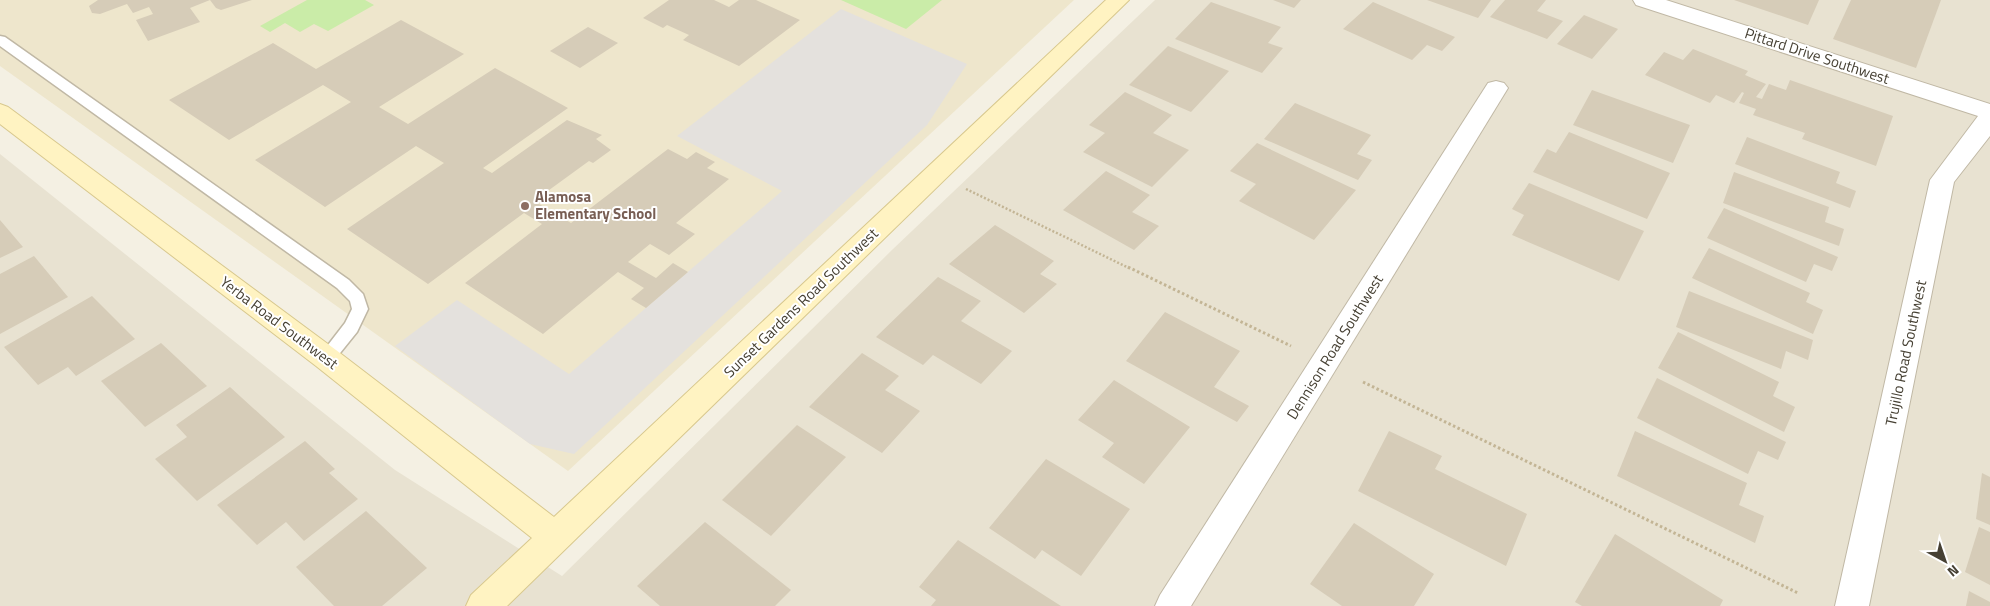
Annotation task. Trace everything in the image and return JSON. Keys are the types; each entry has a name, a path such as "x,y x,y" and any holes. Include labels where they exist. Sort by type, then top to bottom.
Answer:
{"street":[{"name":"Sunset Gardens Road Southwest","path":"483,606 1118,0"},
{"name":"Pittard Drive Southwest","path":"1644,0 1990,114"},
{"name":"Dennison Road Southwest","path":"1172,606 1496,88"},
{"name":"Yerba Road Southwest","path":"0,112 326,358 555,537"},
{"name":"Trujillo Road Southwest","path":"1852,606 1942,180 1984,127 1990,114"}],"lane":[{"path":"0,40 343,284 357,298 360,309 351,326 326,358"}],"path":[{"path":"963,187 1291,346"},
{"path":"1363,382 1798,593"}],"shaded area":[{"name":"Alamosa Elementary School","path":"0,0 1074,0 568,471 0,66"},
{"path":"1155,0 1990,0 1990,606 0,606 0,154 395,470 562,576 893,249"},
{"path":"841,9 967,64 927,125 574,454 530,444 395,346 457,300 569,374 782,191 677,136"}],"green space":[{"path":"307,0 365,0 374,5 328,31 314,24 300,32 285,23 270,32 260,26"},
{"path":"841,0 942,0 906,29"}],"building":[{"path":"98,0 210,0 190,8 200,22 148,41 136,20 153,14 149,7 133,13 127,4 100,14 92,13 89,6"},
{"path":"210,0 252,0 221,10 216,8"},
{"path":"669,0 714,0 729,7 739,0 756,0 800,20 739,66 683,40 689,35 667,25 663,28 643,18"},
{"path":"1273,0 1301,0 1294,8"},
{"path":"1427,0 1491,0 1478,18"},
{"path":"1505,0 1546,0 1537,11 1563,21 1547,39 1490,17"},
{"path":"1734,0 1819,0 1808,25"},
{"path":"1851,0 1941,0 1916,68 1833,39"},
{"path":"1211,2 1281,27 1268,43 1283,48 1262,73 1175,39"},
{"path":"1373,2 1455,37 1442,51 1427,45 1412,60 1343,29"},
{"path":"1584,15 1618,29 1592,59 1557,44"},
{"path":"401,20 464,54 379,107 408,124 495,68 568,108 483,168 492,173 567,120 602,135 596,139 611,150 593,163 589,161 534,201 571,223 668,149 687,159 696,152 715,162 707,168 729,179 676,223 695,234 669,255 650,244 628,262 656,278 673,263 688,272 646,308 631,299 644,288 618,272 543,334 465,283 542,224 524,213 428,284 347,229 444,163 416,146 325,207 255,160 351,102 323,85 229,140 169,100 273,43 316,69"},
{"path":"588,27 618,43 580,68 550,51"},
{"path":"1168,46 1229,71 1191,112 1129,85"},
{"path":"1693,49 1748,71 1745,75 1766,84 1756,97 1762,99 1769,84 1786,90 1790,80 1893,116 1876,166 1802,139 1805,133 1753,115 1756,109 1739,103 1744,93 1742,92 1734,103 1716,95 1710,103 1645,75 1664,52 1683,60"},
{"path":"1592,90 1690,125 1673,163 1573,125"},
{"path":"1125,92 1172,115 1153,133 1189,150 1152,187 1083,152 1105,133 1089,125"},
{"path":"1295,103 1371,135 1357,154 1372,160 1358,180 1264,139"},
{"path":"1569,132 1670,173 1647,219 1533,172 1547,149 1556,153"},
{"path":"1747,137 1840,172 1836,183 1856,191 1850,208 1735,164"},
{"path":"1257,143 1356,190 1314,240 1239,201 1256,184 1230,171"},
{"path":"1106,171 1150,195 1132,212 1159,226 1134,250 1063,210"},
{"path":"1734,172 1829,207 1825,222 1844,229 1839,246 1723,203"},
{"path":"1529,183 1644,231 1619,281 1512,235 1524,215 1512,209"},
{"path":"1724,208 1838,257 1832,271 1814,264 1806,282 1707,238"},
{"path":"0,220 23,247 0,258"},
{"path":"995,225 1054,261 1040,274 1057,284 1024,313 949,264"},
{"path":"1709,248 1810,293 1806,302 1823,310 1813,334 1692,278"},
{"path":"34,256 68,297 0,334 0,274"},
{"path":"938,277 981,301 961,321 1012,351 981,384 933,355 923,365 876,337"},
{"path":"1689,291 1813,340 1808,360 1786,351 1781,369 1676,327"},
{"path":"92,296 135,339 76,376 68,367 38,385 4,347"},
{"path":"1165,312 1240,351 1214,387 1249,406 1237,422 1126,361"},
{"path":"1678,332 1779,382 1773,396 1795,407 1784,432 1658,368"},
{"path":"161,343 207,386 145,427 101,381"},
{"path":"862,353 899,376 885,390 920,411 882,453 809,407"},
{"path":"1657,378 1786,442 1778,460 1758,451 1748,474 1637,418"},
{"path":"1114,380 1190,427 1144,484 1102,457 1114,443 1078,420"},
{"path":"230,387 285,437 197,501 155,459 187,437 176,425"},
{"path":"797,425 846,457 771,536 722,500"},
{"path":"1389,431 1442,456 1435,469 1527,514 1506,566 1358,491"},
{"path":"1635,431 1747,483 1739,505 1764,516 1755,543 1617,476"},
{"path":"305,441 335,469 329,473 358,499 304,541 286,522 257,545 217,505"},
{"path":"1046,459 1130,509 1081,576 1042,550 1035,559 989,528"},
{"path":"1982,473 1990,477 1990,525 1976,519"},
{"path":"366,511 427,568 382,606 334,606 296,567"},
{"path":"705,522 791,590 775,606 660,606 637,586"},
{"path":"1354,523 1434,574 1414,606 1342,606 1310,584"},
{"path":"1979,527 1990,532 1990,585 1965,572"},
{"path":"1615,534 1723,600 1720,606 1582,606 1575,602"},
{"path":"958,540 1061,606 931,606 936,600 919,587"},
{"path":"1969,591 1990,602 1990,606 1966,606"}],"place":[{"name":"Alamosa Elementary School","path":"525,206"}]}
